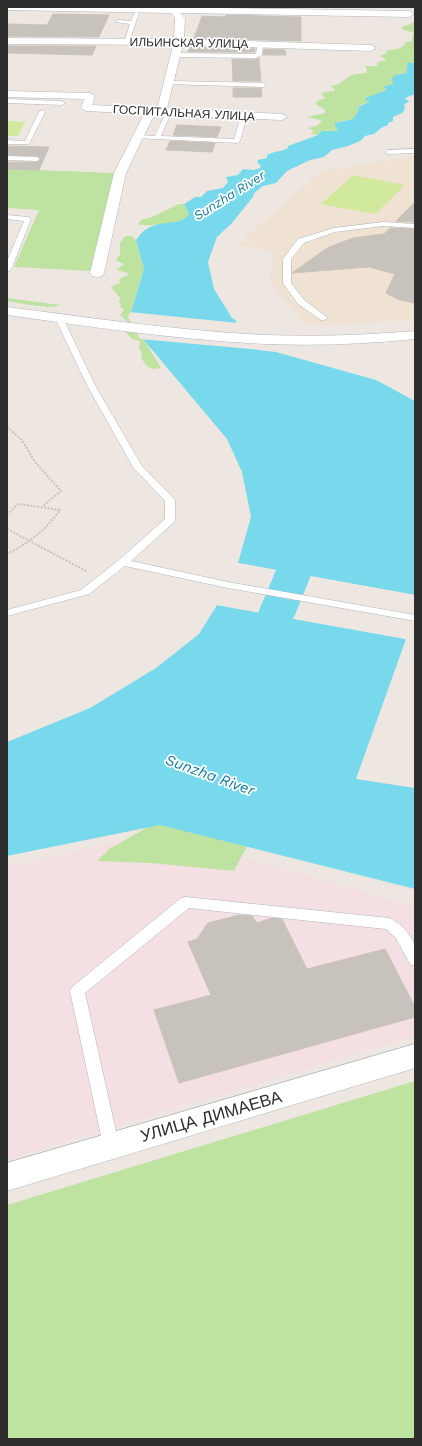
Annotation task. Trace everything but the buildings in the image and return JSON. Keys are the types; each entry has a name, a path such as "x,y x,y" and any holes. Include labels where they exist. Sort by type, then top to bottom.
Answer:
{"street":[{"path":"7,7 412,14"},
{"path":"10,17 18,7"},
{"path":"114,32 123,8"},
{"path":"97,273 120,173 147,117 163,106 179,42 180,18 174,11"},
{"name":"ИЛЬИНСКАЯ УЛИЦА","path":"7,41 114,32 126,42 179,42 371,48"},
{"name":"ГОСПИТАЛЬНАЯ УЛИЦА","path":"7,94 90,96 86,108 282,117"},
{"path":"7,311 125,327 224,337 315,340 415,336"},
{"name":"УЛИЦА ДИМАЕВА","path":"7,1177 415,1056"}],"lane":[{"path":"126,42 137,13"},
{"path":"114,32 133,23"},
{"path":"176,55 255,56 258,55 260,44"},
{"path":"169,83 263,84"},
{"path":"7,101 62,103"},
{"path":"157,138 168,111"},
{"path":"7,142 27,143 42,112"},
{"path":"138,137 237,141 244,115"},
{"path":"388,152 415,152"},
{"path":"7,158 37,159"},
{"path":"7,217 28,219 7,270"},
{"path":"324,318 301,302 287,283 287,259 301,242 334,230 383,224 415,226"},
{"path":"7,613 85,592 123,562 170,520 170,500 138,467 92,387 59,318"},
{"path":"123,562 228,585 414,618"},
{"path":"112,1145 77,991 186,902 389,924 401,934 415,960"}],"path":[{"path":"7,427 22,440 35,462 61,491 42,507"},
{"path":"7,515 18,504 60,510 50,525 31,542 7,554"},
{"path":"7,529 101,579"}],"shaded area":[{"path":"415,156 415,320 312,325 300,319 269,281 274,252 237,245 321,171"},
{"path":"160,832 415,907 415,1036 7,1159 7,867"}],"green space":[{"path":"415,22 415,63 409,63 409,67 406,69 407,73 399,74 393,84 386,86 384,91 365,100 369,102 360,105 358,108 359,110 353,119 337,122 335,126 338,131 331,132 326,130 318,135 311,134 314,131 308,128 316,126 321,122 321,120 307,117 325,113 325,110 316,104 317,101 326,98 322,95 323,92 334,91 335,89 331,86 339,84 351,75 366,73 367,70 365,66 377,66 378,62 387,60 380,56 387,53 386,51 400,48 406,42 412,41 414,33 402,29 402,27"},
{"path":"7,121 25,122 18,136 7,136"},
{"path":"7,169 115,173 91,271 14,267 39,210 7,208"},
{"path":"353,175 405,185 375,214 321,204"},
{"path":"179,204 184,204 189,214 187,218 161,224 138,224 141,220 152,217"},
{"path":"125,236 132,236 136,240 144,269 130,316 161,368 153,369 147,366 141,358 142,353 139,349 140,341 132,339 124,330 127,321 120,315 124,310 120,306 120,298 111,287 120,283 119,279 128,275 128,273 117,270 124,264 116,259 120,255 120,243"},
{"path":"7,298 60,305 51,307 35,306 7,301"},
{"path":"285,773 234,871 151,863 97,861 109,849 166,817"},
{"path":"415,1081 415,1439 7,1439 7,1205"}],"water":[{"name":"Sunzha River","path":"406,63 415,63 415,94 405,98 409,102 404,104 405,109 402,113 393,117 393,121 374,134 365,136 360,141 348,146 332,150 324,157 310,160 287,171 276,183 263,186 254,193 253,197 231,224 217,237 208,262 214,289 232,318 237,321 231,328 236,334 258,350 276,352 376,380 415,401 415,595 238,563 251,517 242,472 227,439 143,339 130,316 144,269 136,240 143,232 150,227 184,219 189,214 184,204 195,197 201,197 207,191 223,188 228,182 226,177 238,175 243,169 254,170 260,168 261,166 257,162 258,160 267,158 267,155 318,135 322,131 338,131 335,123 353,119 359,110 358,107 369,102 365,100 366,98 384,91 386,89 383,87 393,84 392,78 396,75 407,73 406,68 408,67"},
{"name":"Sunzha River","path":"217,605 406,639 356,779 415,788 415,889 160,825 7,856 7,742 90,708 156,668 199,634"}],"pier":[{"path":"130,312 238,323 233,328 239,336 259,348 285,352 140,339 128,317"},
{"path":"238,563 415,595 415,597 237,565"},
{"path":"218,603 407,637 406,639 217,605"}],"waterway":[{"path":"244,662 254,651 276,615 309,535 308,519"}]}
